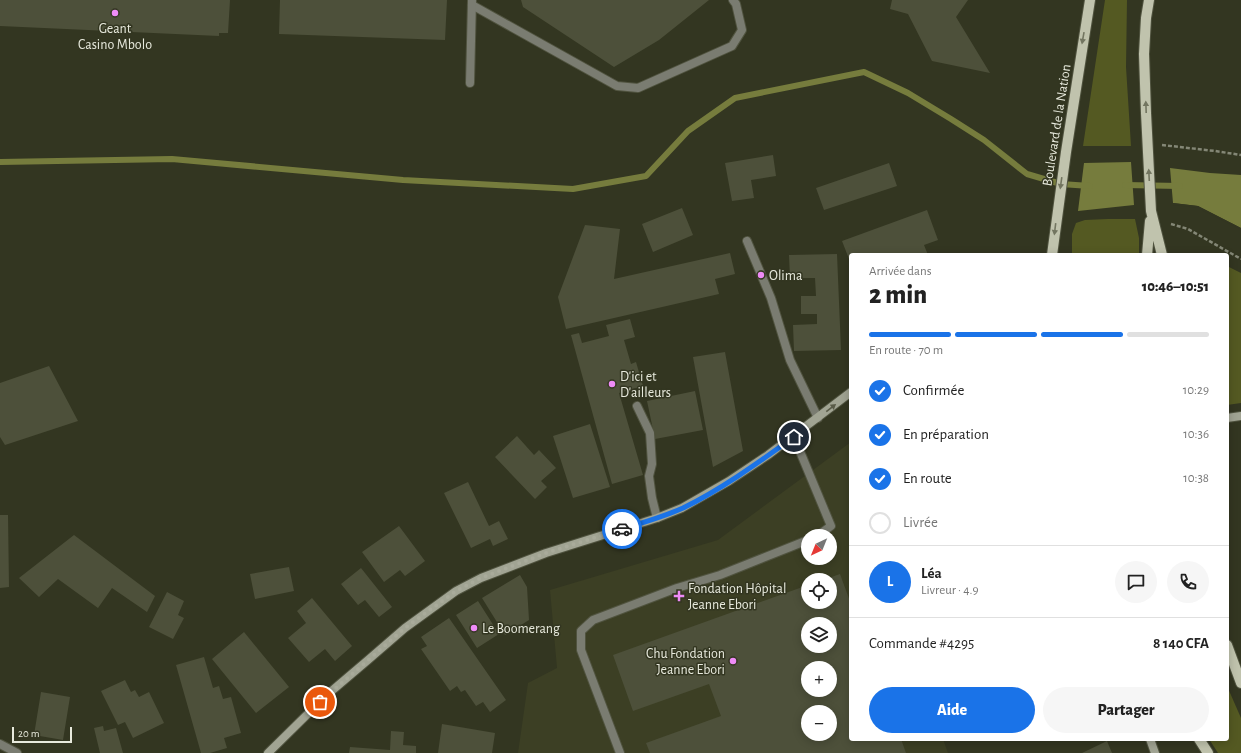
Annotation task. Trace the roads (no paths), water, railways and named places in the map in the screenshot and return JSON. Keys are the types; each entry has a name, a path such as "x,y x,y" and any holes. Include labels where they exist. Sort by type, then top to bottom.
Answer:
{"main road":[{"name":"Boulevard de la Nation","path":"1052,253 1066,152 1090,0"},
{"path":"1142,0 1146,18"},
{"path":"1147,253 1151,207 1144,54 1146,18 1149,0"},
{"path":"1151,207 1162,253"},
{"path":"1053,244 1056,253"},
{"path":"268,753 328,694 405,628 456,591 481,578 546,553 658,518 682,508 723,485 794,437 849,394"},
{"path":"1229,418 1241,416"},
{"path":"1229,650 1241,683"},
{"path":"1151,741 1155,753"},
{"path":"1200,741 1208,753"}],"street":[{"path":"470,83 472,3 617,86 638,88 732,46 742,30 736,4 732,0"},
{"path":"747,241 771,298 790,360 818,418"},
{"path":"637,406 650,433 652,464 649,476 652,498 658,518"},
{"path":"794,437 831,526 827,529"},
{"path":"620,753 581,650 581,631 593,620 677,588 720,575 801,543"},
{"path":"0,744 17,753"}],"waterway":[{"path":"0,162 172,159 403,180 573,189 646,176 688,131 735,98 864,72 908,93 951,119 984,140 1027,174 1061,184 1090,186"},
{"path":"1125,185 1180,186"}],"place":[{"name":"Geant Casino Mbolo","path":"115,13"},
{"name":"Olima","path":"761,275"},
{"name":"D'ici et D'ailleurs","path":"612,384"},
{"name":"Fondation Hôpital Jeanne Ebori","path":"679,596"},
{"name":"Le Boomerang","path":"474,628"},
{"name":"Chu Fondation Jeanne Ebori","path":"733,661"}]}
